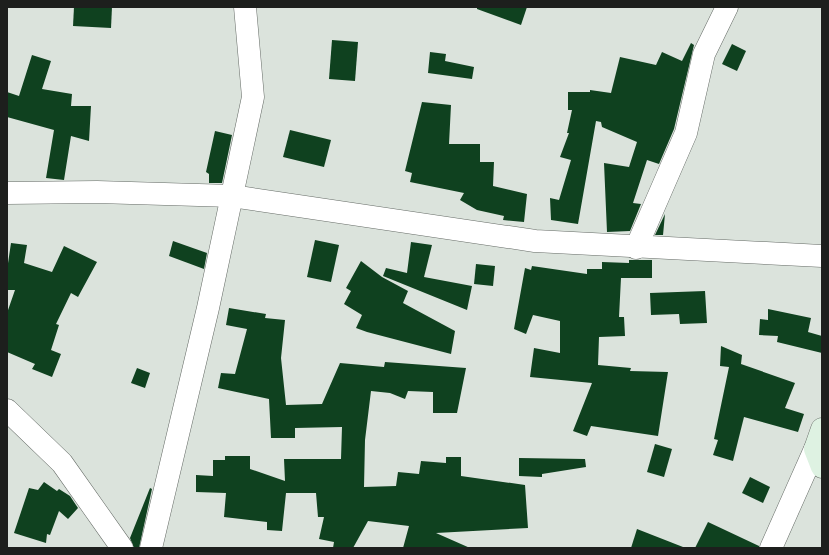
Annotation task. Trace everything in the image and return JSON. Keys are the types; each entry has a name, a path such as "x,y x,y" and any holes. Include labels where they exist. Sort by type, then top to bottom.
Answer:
{"street":[{"path":"150,548 208,308 253,97 245,7"},
{"path":"636,248 686,133 704,54 727,7"},
{"path":"7,193 98,192 232,196 535,241 636,248 768,252 822,256"},
{"path":"7,410 62,463 122,548"},
{"path":"771,548 818,458 822,429"}],"building":[{"path":"74,7 112,7 111,28 73,26"},
{"path":"477,7 527,7 521,25 477,9"},
{"path":"332,40 358,42 355,81 329,79"},
{"path":"691,43 694,45 674,129 659,164 647,160 633,203 641,204 630,231 607,232 604,163 629,167 637,142 602,127 601,122 596,121 578,224 551,220 550,198 559,200 571,160 560,157 569,133 567,133 572,110 568,110 568,92 590,92 590,90 611,93 620,57 656,65 662,52 682,61"},
{"path":"732,44 746,51 737,71 722,64"},
{"path":"430,52 446,54 445,61 474,67 472,79 428,73"},
{"path":"32,55 51,61 42,89 72,94 71,106 91,106 89,141 71,136 64,180 46,178 54,130 7,117 7,92 19,96"},
{"path":"422,102 451,105 449,144 480,144 480,162 494,162 493,186 527,194 524,222 503,220 504,216 477,210 460,200 464,193 410,182 412,173 405,171"},
{"path":"290,130 331,140 324,167 283,157"},
{"path":"215,131 232,135 222,183 209,183 209,174 206,172"},
{"path":"665,214 663,235 655,235"},
{"path":"315,240 339,245 331,282 307,277"},
{"path":"173,241 207,253 204,269 169,256"},
{"path":"411,242 432,245 424,277 472,286 467,310 383,276 386,268 407,273"},
{"path":"11,243 27,245 24,263 52,272 64,246 97,262 78,297 71,293 56,324 59,325 51,350 61,354 52,377 32,369 35,364 7,352 7,313 15,290 7,290 7,270"},
{"path":"629,260 652,260 652,278 621,278 619,317 624,317 625,336 599,337 598,365 631,368 630,371 668,372 658,436 591,426 587,436 573,431 592,383 530,377 534,348 560,353 560,321 533,315 526,334 514,329 525,268 531,270 532,266 587,274 587,269 602,269 602,262 629,263"},
{"path":"361,261 382,277 408,291 403,303 455,331 451,354 356,328 362,315 344,304 351,291 346,288"},
{"path":"476,264 495,266 493,286 474,284"},
{"path":"705,291 707,323 680,324 679,314 651,315 650,293"},
{"path":"229,308 266,314 265,318 285,320 281,358 286,405 322,404 340,363 384,367 385,362 466,368 457,413 433,413 433,392 408,391 405,399 390,393 371,391 365,440 364,487 396,486 398,472 419,474 421,461 446,463 446,457 461,457 461,476 525,485 528,528 436,533 470,548 403,548 409,526 368,521 353,548 333,548 334,542 319,539 324,517 318,517 316,493 286,493 282,531 267,530 267,522 224,517 226,493 196,492 196,475 213,476 213,460 225,460 225,456 250,456 250,469 285,481 284,459 341,459 342,427 295,428 295,438 271,438 269,399 218,388 221,373 235,374 247,329 226,325"},
{"path":"768,309 811,318 808,332 822,336 822,353 777,342 778,336 759,335 760,319 768,320"},
{"path":"721,346 742,355 741,364 795,383 785,408 804,414 798,432 744,417 733,461 713,455 718,440 714,439 729,367 720,366"},
{"path":"137,368 150,373 145,388 131,383"},
{"path":"655,444 672,449 664,477 647,472"},
{"path":"519,458 585,459 586,467 542,474 542,477 519,476"},
{"path":"750,477 770,487 763,503 742,493"},
{"path":"44,482 57,491 59,489 70,496 78,508 68,519 59,511 50,535 47,534 46,543 14,533 29,488 38,490"},
{"path":"150,488 152,489 139,548 134,548 130,538"},
{"path":"708,522 759,546 759,548 695,548"},
{"path":"637,529 683,547 683,548 631,548"}]}
